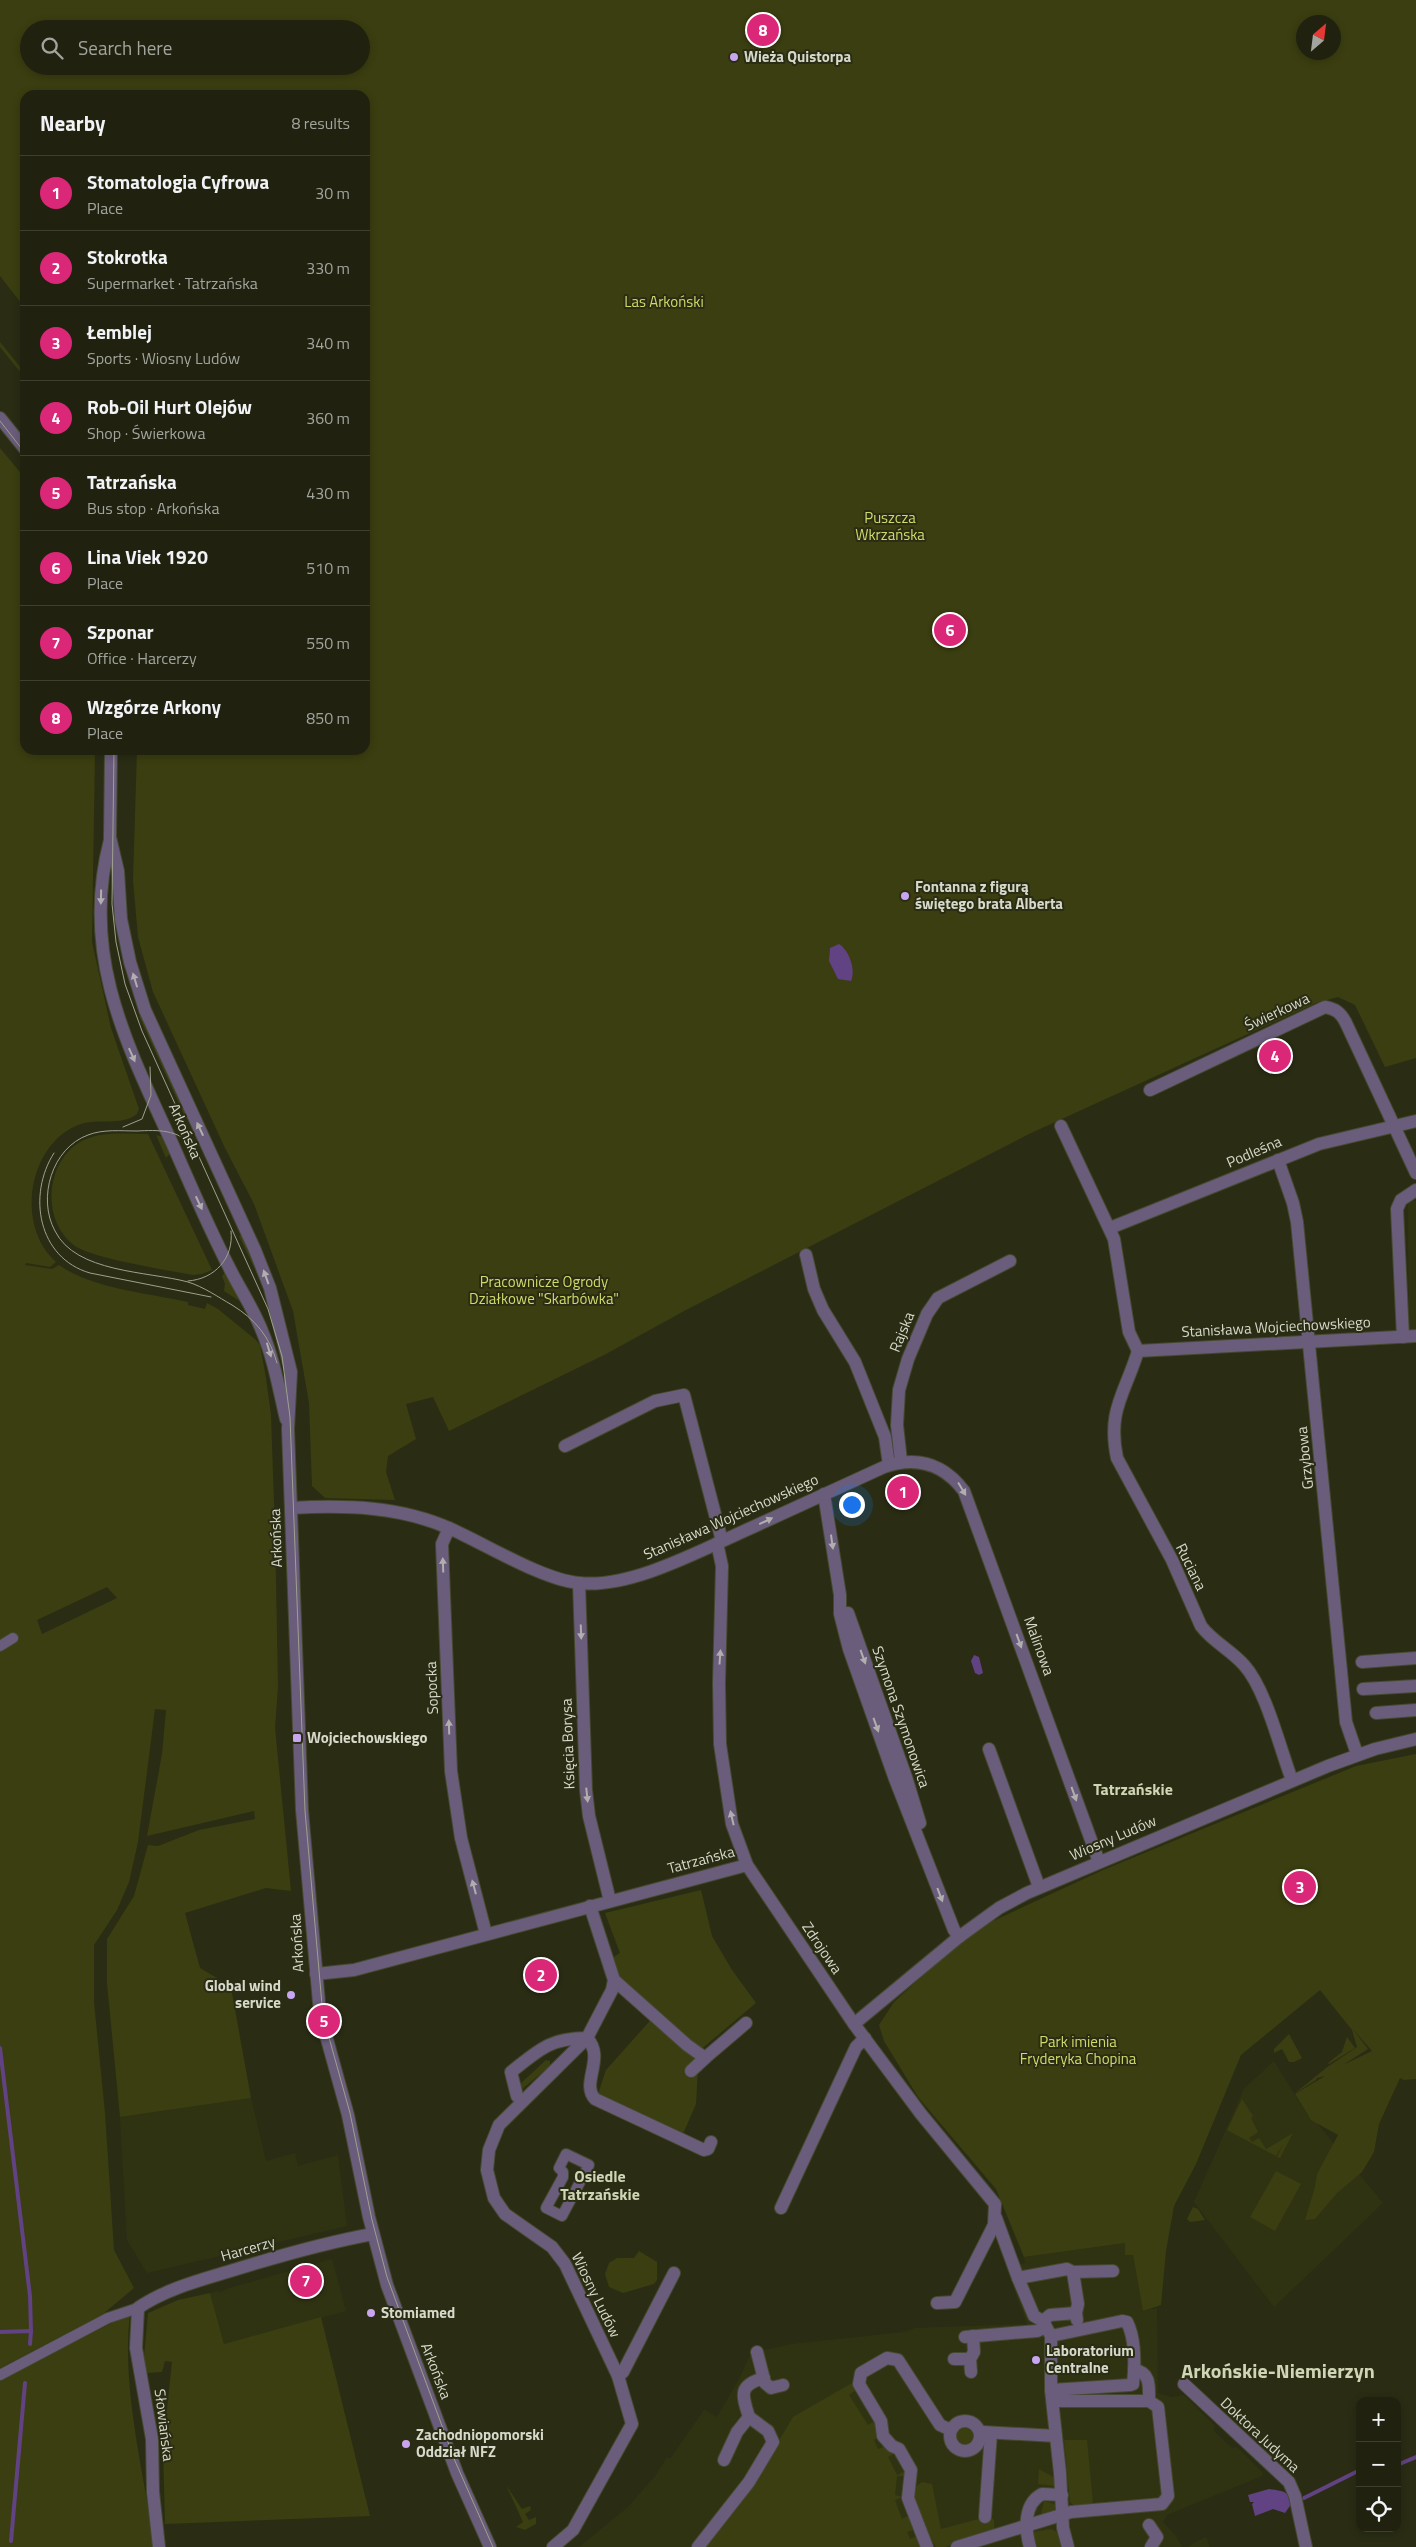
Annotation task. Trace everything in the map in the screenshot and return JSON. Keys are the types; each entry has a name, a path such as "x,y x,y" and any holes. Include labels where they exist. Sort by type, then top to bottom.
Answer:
{"street":[{"path":"0,418 20,443"},
{"name":"Arkońska","path":"111,755 110,837 102,872 101,922 106,972 117,1017 134,1060 224,1257 261,1327 270,1355 288,1429"},
{"name":"Arkońska","path":"110,837 118,871 125,942 139,993 257,1253 275,1305 291,1372 288,1429 302,1815 311,1890 316,1974 324,2034 348,2115 373,2234 389,2290 463,2487 490,2547"},
{"name":"Świerkowa","path":"1150,1090 1324,1007 1332,1008 1342,1015 1396,1125 1416,1173"},
{"name":"Podleśna","path":"1110,1228 1319,1144 1416,1121"},
{"path":"1061,1126 1110,1228 1116,1249 1129,1332 1138,1351"},
{"name":"Grzybowa","path":"1278,1160 1293,1203 1297,1222 1346,1722 1358,1754"},
{"path":"1403,1337 1397,1209 1401,1200 1416,1190"},
{"path":"806,1256 814,1289 823,1310 854,1362 895,1463"},
{"name":"Rajska","path":"895,1463 899,1390 908,1359 927,1314 938,1298 1010,1261"},
{"name":"Stanisława Wojciechowskiego","path":"1138,1351 1416,1336"},
{"name":"Ruciana","path":"1138,1351 1116,1408 1113,1440 1117,1458 1172,1560 1202,1626 1208,1635 1245,1666 1259,1689 1292,1780"},
{"name":"Zdrojowa","path":"565,1446 655,1400 684,1395 719,1542 722,1566 719,1691 720,1744 732,1824 747,1864 854,2024 938,2135 992,2198 996,2210 996,2218 1018,2278 1034,2316 1046,2328"},
{"name":"Stanisława Wojciechowskiego","path":"291,1508 365,1508 397,1512 449,1528 555,1578 579,1584 629,1577 677,1561 895,1463 923,1462"},
{"name":"Malinowa","path":"923,1462 945,1471 964,1491 1099,1862"},
{"name":"Szymona Szymonowica","path":"824,1494 840,1595 906,1777 921,1828 923,1852 958,1937"},
{"name":"Sopocka","path":"449,1528 442,1544 451,1771 461,1838 486,1934"},
{"name":"Księcia Borysa","path":"579,1584 586,1790 591,1826 610,1901"},
{"path":"0,1646 13,1638"},
{"path":"1362,1662 1416,1658"},
{"path":"1363,1689 1416,1686"},
{"path":"1376,1713 1416,1710"},
{"name":"Wiosny Ludów","path":"854,2024 958,1937 999,1908 1040,1887 1358,1754 1416,1739"},
{"path":"989,1749 1040,1887"},
{"name":"Tatrzańska","path":"316,1974 354,1970 747,1864"},
{"path":"590,1906 614,1980 687,2045 705,2058"},
{"name":"Wiosny Ludów","path":"553,2547 573,2530 632,2424 618,2376 565,2264 552,2248 505,2214 494,2198 487,2170 490,2145 499,2125 521,2100 587,2038 612,1990 614,1980"},
{"path":"690,2071 746,2023"},
{"path":"521,2100 517,2096 511,2072 547,2044 559,2039 587,2038 594,2045 596,2053 590,2089 595,2099 704,2150 708,2149 711,2142"},
{"path":"781,2208 856,2047 865,2038"},
{"path":"566,2154 589,2165 562,2216 546,2208 563,2177 563,2172 559,2168 566,2154"},
{"path":"937,2303 955,2302 996,2218"},
{"name":"Harcerzy","path":"138,2308 154,2297 201,2280 298,2252 373,2234"},
{"path":"1018,2278 1067,2269 1073,2272 1113,2271"},
{"path":"1073,2272 1078,2304 1076,2313 1078,2330"},
{"path":"618,2376 623,2372 674,2273"},
{"path":"0,2375 108,2318 138,2308"},
{"name":"Słowiańska","path":"138,2308 136,2348 152,2432 153,2492 159,2547"},
{"path":"1068,2547 1063,2516 1046,2328 1050,2315 1076,2313"},
{"path":"971,2372 970,2358 974,2352 969,2336 989,2336 998,2332 1037,2331 1046,2328 1078,2330 1122,2321 1127,2322 1132,2337 1133,2384 1052,2396"},
{"path":"757,2352 765,2383 771,2388 783,2385"},
{"path":"928,2547 908,2498 911,2470 899,2450 892,2446 883,2436 881,2421 859,2384 861,2374 887,2358 898,2360 940,2425 951,2430"},
{"path":"954,2359 970,2358"},
{"path":"1134,2370 1141,2370 1148,2380 1149,2401"},
{"path":"698,2547 749,2482 773,2442 768,2431 748,2417 744,2402 744,2389 747,2385 764,2378"},
{"name":"Doktora Judyma","path":"1184,2384 1289,2482 1296,2500 1306,2547"},
{"path":"957,2547 1026,2526 1089,2510 1162,2504 1166,2501 1168,2496 1158,2407 1149,2401 1052,2396"},
{"path":"724,2460 737,2432 748,2417"},
{"path":"986,2432 978,2444 966,2451 953,2445 951,2430 957,2423 966,2421 975,2424 986,2432 1056,2436"},
{"path":"985,2517 986,2432"},
{"path":"1030,2547 1026,2526 1031,2504 1037,2496 1042,2494 1062,2495"},
{"path":"1150,2525 1157,2537 1151,2547"}],"shaded area":[{"path":"839,944 849,955 851,961 853,971 851,981 838,979 829,961 830,948"},
{"path":"1408,1200 1416,1201 1416,1329 1409,1330"},
{"path":"974,1655 979,1657 983,1673 979,1675 975,1673 971,1661"},
{"path":"1274,2061 1308,2116 1311,2116 1383,2203 1274,2307 1194,2202 1244,2089"},
{"path":"251,2098 266,2161 295,2153 298,2166 338,2155 347,2226 147,2273 127,2240 120,2117"},
{"path":"1125,2243 1125,2255 1133,2254 1143,2311 1157,2308 1158,2393 1171,2397 1184,2395 1215,2426 1214,2431 1232,2448 1237,2447 1263,2473 1262,2476 1167,2515 1163,2522 1176,2536 1182,2547 579,2547 628,2507 656,2475 667,2457 670,2459 704,2410 717,2417 739,2379 751,2353 792,2344 905,2332 915,2328 1027,2324 1009,2275 1016,2273 1014,2266 1025,2263 1024,2257"},
{"path":"332,2259 346,2311 224,2344 210,2293 218,2291 219,2293 229,2288"},
{"path":"1269,2489 1286,2493 1292,2503 1285,2513 1273,2509 1255,2516 1252,2504 1254,2502 1250,2502 1248,2495"},
{"path":"1206,2537 1210,2547 1188,2547 1198,2541"}],"green space":[{"name":"Puszcza Wkrzańska","path":"0,0 1416,0 1416,1058 1385,1067 1355,1005 1338,997 1316,1003 1029,1134 686,1310 606,1354 449,1431 433,1397 406,1404 416,1439 388,1456 386,1472 395,1500 325,1498 312,1486 309,1403 293,1311 254,1204 225,1148 153,992 138,937 133,880 137,755 370,755 370,90 20,90 20,302 0,276"},
{"path":"0,342 20,367 20,372 0,347"},
{"path":"0,448 20,472 20,755 95,755 92,942 111,1028 139,1109 137,1114 123,1120 78,1125 61,1135 48,1150 38,1168 33,1188 32,1208 35,1228 43,1247 56,1262 50,1267 26,1263 25,1265 52,1269 59,1265 88,1280 104,1285 188,1302 188,1305 205,1309 207,1303 218,1309 260,1345 271,1415 278,1686 275,1728 291,1891 266,1888 185,1913 200,1968 217,1978 232,1993 251,2098 120,2117 107,1983 107,1939 134,1896 148,1845 158,1846 199,1830 255,1819 254,1811 147,1836 162,1754 166,1710 155,1709 138,1842 129,1882 117,1910 94,1945 94,2002 105,2113 114,2250 134,2288 103,2314 0,2368","holes":["107,1587 117,1598 42,1634 37,1620"]},
{"path":"141,1015 188,1118 186,1119 139,1016"},
{"path":"148,1134 212,1270 193,1275 132,1264 85,1251 75,1246 64,1235 56,1222 52,1206 55,1175 61,1161 71,1149 84,1140 99,1135"},
{"path":"156,1135 164,1137 171,1152 166,1158"},
{"path":"242,1235 261,1282 239,1236"},
{"path":"226,1271 241,1302 224,1291 225,1284 222,1276"},
{"name":"Park imienia Fryderyka Chopina","path":"1416,1754 1416,2079 1404,2080 1400,2078 1379,2124 1374,2152 1362,2172 1337,2193 1315,2219 1305,2220 1317,2174 1338,2135 1311,2120 1295,2094 1325,2076 1317,2078 1294,2094 1326,2068 1357,2047 1352,2030 1320,1990 1241,2055 1196,2164 1174,2206 1166,2251 1161,2305 1143,2311 1133,2255 1125,2255 1125,2243 1024,2257 996,2189 918,2097 884,2041 879,2025 894,2002 951,1950 993,1921 1103,1870 1356,1766","holes":["1353,2029 1372,2051 1343,2065 1368,2049"]},
{"path":"701,1890 712,1936 732,1970 756,2003 699,2051 696,2104 683,2134 598,2094 606,2070 656,2014 616,1978 611,1959 620,1953 605,1913"},
{"path":"1289,2034 1302,2058 1294,2062 1289,2062 1282,2049 1274,2053 1274,2049"},
{"path":"1347,2037 1355,2048 1329,2064 1342,2052"},
{"path":"546,2060 550,2061 550,2066 521,2090 519,2085"},
{"path":"1242,2099 1253,2116 1251,2118 1258,2132 1249,2138 1252,2142 1259,2138 1266,2149 1293,2133 1280,2158 1277,2157 1283,2144 1276,2156 1227,2130"},
{"path":"1276,2171 1301,2184 1275,2231 1250,2217"},
{"path":"1193,2207 1198,2209 1205,2220 1190,2222 1187,2219"},
{"path":"639,2251 657,2262 657,2280 654,2284 623,2293 609,2287 605,2274 609,2263 617,2258 634,2258"},
{"path":"210,2293 224,2344 321,2317 370,2516 165,2524 163,2446 172,2362 165,2361 162,2372 146,2373 144,2357 148,2313 178,2300"},
{"path":"130,2314 128,2342 131,2400 155,2547 0,2547 0,2379"},
{"path":"852,2383 856,2390 849,2395 868,2425 875,2421 878,2437 874,2440 878,2449 883,2447 895,2453 888,2457 897,2475 905,2471 905,2476 897,2476 895,2495 903,2497 895,2500 902,2519 910,2515 915,2529 907,2532 910,2539 918,2536 920,2547 703,2547 754,2482 793,2417"},
{"path":"965,2425 973,2428 976,2436 973,2444 965,2447 957,2444 954,2436 957,2428"},
{"path":"1064,2440 1087,2440 1093,2504 1075,2506 1070,2502"},
{"path":"1039,2469 1055,2478 1055,2486 1038,2484"},
{"path":"922,2482 932,2484 941,2529 990,2516 994,2520 994,2530 945,2547 936,2547 924,2526 915,2503 914,2488"},
{"path":"506,2485 522,2509 530,2506 531,2510 525,2514 529,2520 536,2517 536,2524 525,2530 516,2527 523,2522"},
{"path":"1044,2501 1057,2505 1057,2509 1041,2514"},
{"path":"1051,2529 1059,2533 1061,2547 1034,2547 1033,2532"}],"waterway":[{"path":"0,2048 30,2296 31,2331"},
{"path":"0,2332 31,2331 30,2344"},
{"path":"11,2541 25,2383"},
{"path":"1401,2463 1416,2457"},
{"path":"1304,2498 1356,2472"}],"tram line":[{"path":"0,421 20,447"},
{"path":"114,755 112,904 116,942 125,984 142,1031 268,1309 282,1356 290,1417 305,1811 323,2016 350,2113 372,2220 387,2277 455,2461 493,2547"},
{"path":"123,1127 142,1119 151,1095 150,1067"},
{"path":"193,1146 180,1136 160,1131 106,1131 88,1135 76,1142 65,1151 57,1162 51,1176 48,1204 50,1218 55,1231 65,1245 79,1255 96,1263 188,1282 205,1289 232,1305 248,1316 266,1337 277,1363"},
{"path":"54,1153 41,1187 40,1205 42,1223 49,1240 59,1254 72,1265 90,1273 211,1297"},
{"path":"188,1281 207,1276 221,1265 229,1250 231,1231"}],"place":[{"name":"Wzgórze Arkony","path":"763,30"},
{"name":"Wieża Quistorpa","path":"734,57"},
{"name":"Lina Viek 1920","path":"950,630"},
{"name":"Fontanna z figurą świętego brata Alberta","path":"905,896"},
{"name":"Rob-Oil Hurt Olejów","path":"1275,1056"},
{"name":"Stomatologia Cyfrowa","path":"903,1492"},
{"name":"Wojciechowskiego","path":"297,1738"},
{"name":"Łemblej","path":"1300,1887"},
{"name":"Stokrotka","path":"541,1975"},
{"name":"Global wind service","path":"291,1995"},
{"name":"Tatrzańska","path":"324,2021"},
{"name":"Szponar","path":"306,2281"},
{"name":"Stomiamed","path":"371,2313"},
{"name":"Laboratorium Centralne","path":"1036,2360"},
{"name":"Zachodniopomorski Oddział NFZ","path":"406,2444"}],"district":[{"name":"Tatrzańskie","path":"1133,1789"},
{"name":"Osiedle Tatrzańskie","path":"600,2185"},
{"name":"Arkońskie-Niemierzyn","path":"1278,2371"}],"park label":[{"name":"Las Arkoński","path":"664,302"},
{"name":"Pracownicze Ogrody Działkowe \"Skarbówka\"","path":"544,1290"}]}
